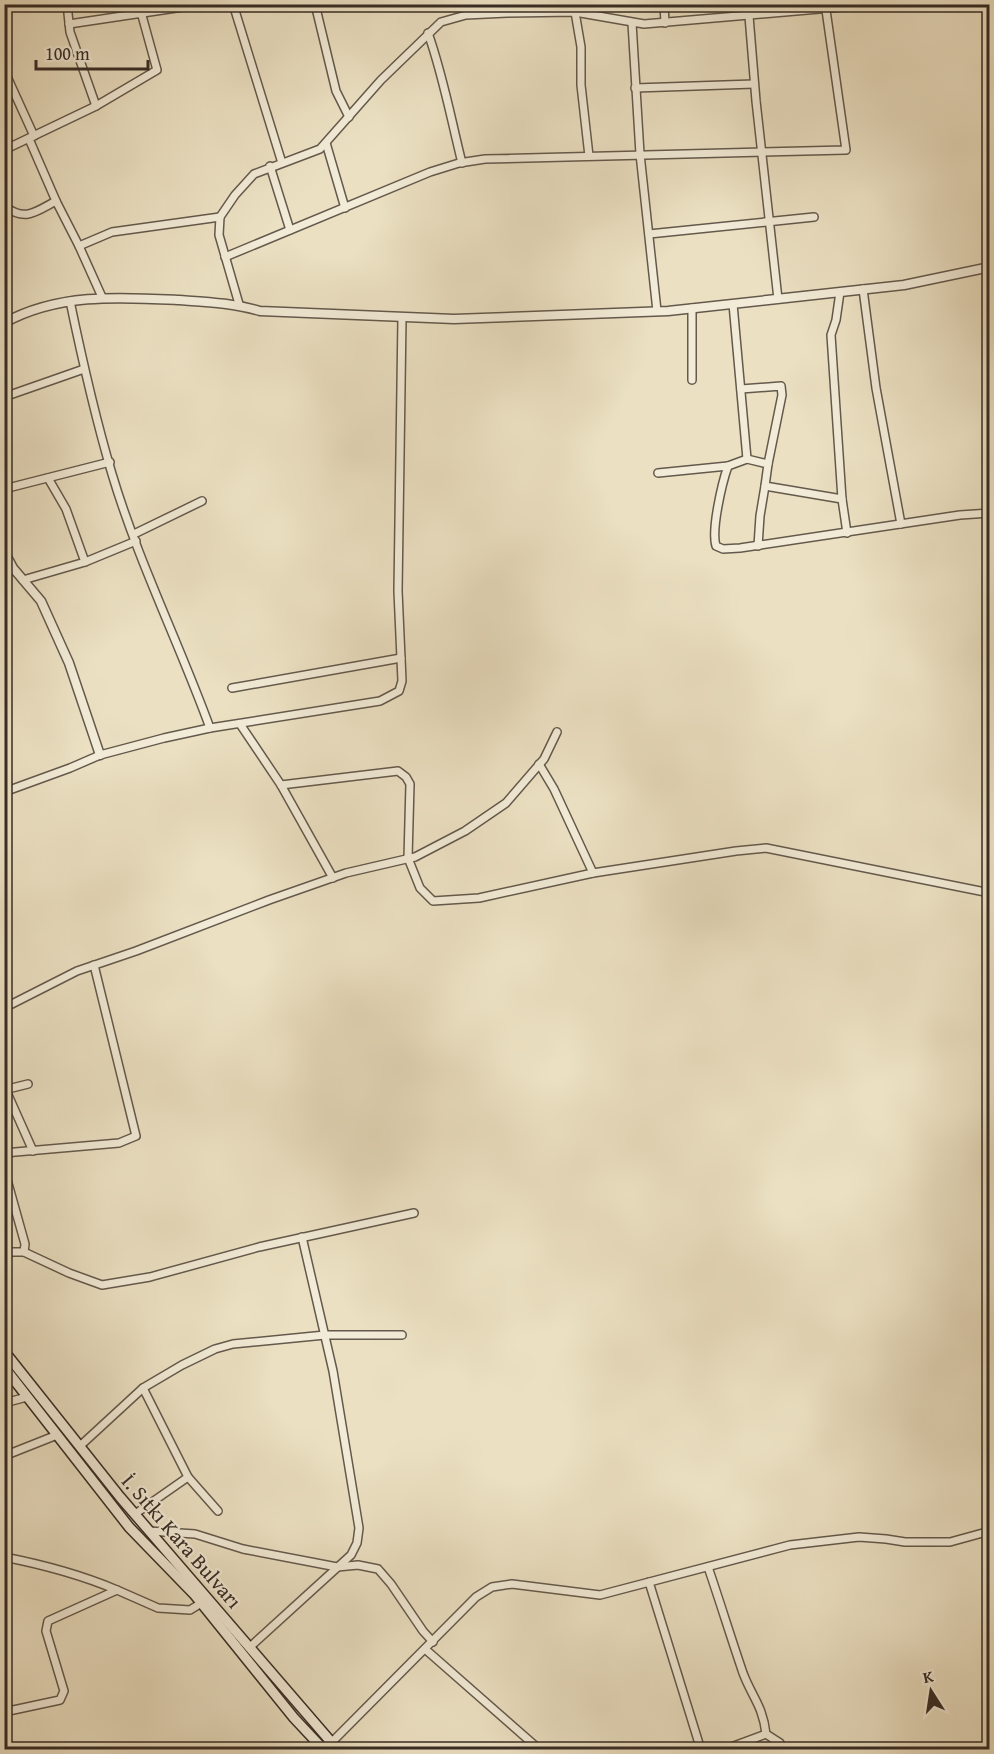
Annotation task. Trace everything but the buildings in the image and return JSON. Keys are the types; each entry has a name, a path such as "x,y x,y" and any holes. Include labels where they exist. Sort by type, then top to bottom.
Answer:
{"main road":[{"name":"İ. Sıtkı Kara Bulvarı","path":"4,1351 205,1601 294,1718 324,1749"},
{"name":"İ. Sıtkı Kara Bulvarı","path":"4,1367 129,1527 250,1647 335,1746"}],"street":[{"path":"67,4 69,24 78,56 96,106"},
{"path":"69,24 203,4"},
{"path":"232,4 282,163"},
{"path":"315,4 336,91 349,117"},
{"path":"664,4 665,23"},
{"path":"239,304 219,235 220,217 235,195 254,174 270,166 320,149 381,80 441,22 466,15 507,9 580,10 644,24 877,4"},
{"path":"225,257 430,172 485,159 846,150 827,7"},
{"path":"580,10 581,85 589,156"},
{"path":"4,150 96,106 156,70 141,12"},
{"path":"749,16 768,221 778,299"},
{"path":"632,23 640,154 657,311"},
{"path":"428,33 442,73 444,94 462,163"},
{"path":"4,70 56,201 102,297"},
{"path":"635,88 754,84"},
{"path":"326,143 345,208"},
{"path":"270,166 290,230"},
{"path":"4,206 15,213 27,216 56,201"},
{"path":"79,246 112,232 220,217"},
{"path":"648,234 814,217"},
{"path":"4,323 18,315 43,307 102,297 239,304 260,311 402,318 454,319 657,311 904,285 990,267"},
{"path":"863,289 876,387 901,524"},
{"path":"840,292 836,320 831,335 842,499 847,533"},
{"path":"70,301 84,369 111,472 210,728"},
{"path":"733,304 747,459"},
{"path":"692,308 692,380"},
{"path":"4,792 100,755 164,738 210,728 380,701 399,691 402,681 398,591 402,318"},
{"path":"4,397 84,369"},
{"path":"741,389 781,386 782,395 768,464 758,546"},
{"path":"658,473 728,466 747,459 768,464"},
{"path":"4,489 110,462"},
{"path":"728,466 714,536 716,546 723,549 758,546 960,515 990,513"},
{"path":"48,478 66,509 85,562"},
{"path":"765,486 842,499"},
{"path":"23,580 85,562 135,538 202,501"},
{"path":"4,551 9,569 23,580 41,602 60,643 100,755"},
{"path":"232,688 401,658"},
{"path":"240,724 281,785 333,878"},
{"path":"4,1008 77,971 333,878 408,858 465,831 506,803 539,764 557,732"},
{"path":"539,764 554,789 593,873"},
{"path":"281,785 398,771 406,777 410,784 408,858 420,888 433,901 479,898 593,873 736,850 766,848 990,893"},
{"path":"4,1153 119,1143 136,1136 94,965"},
{"path":"28,1084 5,1089 33,1151"},
{"path":"4,1169 25,1244 24,1252"},
{"path":"4,1252 24,1252 69,1274 102,1285 150,1277 259,1247 414,1213"},
{"path":"250,1647 351,1555 357,1543 359,1528 333,1371 302,1237"},
{"path":"80,1446 143,1388 215,1349 233,1344 325,1335 402,1335"},
{"path":"143,1388 188,1478 218,1511"},
{"path":"4,1403 27,1397"},
{"path":"4,1456 57,1436"},
{"path":"135,1514 188,1478"},
{"path":"335,1746 476,1597 492,1587 523,1584 600,1595 790,1545 859,1537 905,1542 950,1542 990,1530"},
{"path":"149,1531 195,1534 243,1549 337,1567 358,1565 378,1569 433,1642"},
{"path":"4,1557 60,1568 158,1608 190,1610 205,1601"},
{"path":"708,1567 744,1676 764,1718 766,1734"},
{"path":"649,1582 701,1749"},
{"path":"4,1712 60,1700 64,1691 46,1631 48,1621 117,1590"},
{"path":"425,1649 540,1749"},
{"path":"723,1749 766,1734"},
{"path":"766,1734 780,1743 783,1749"}]}
